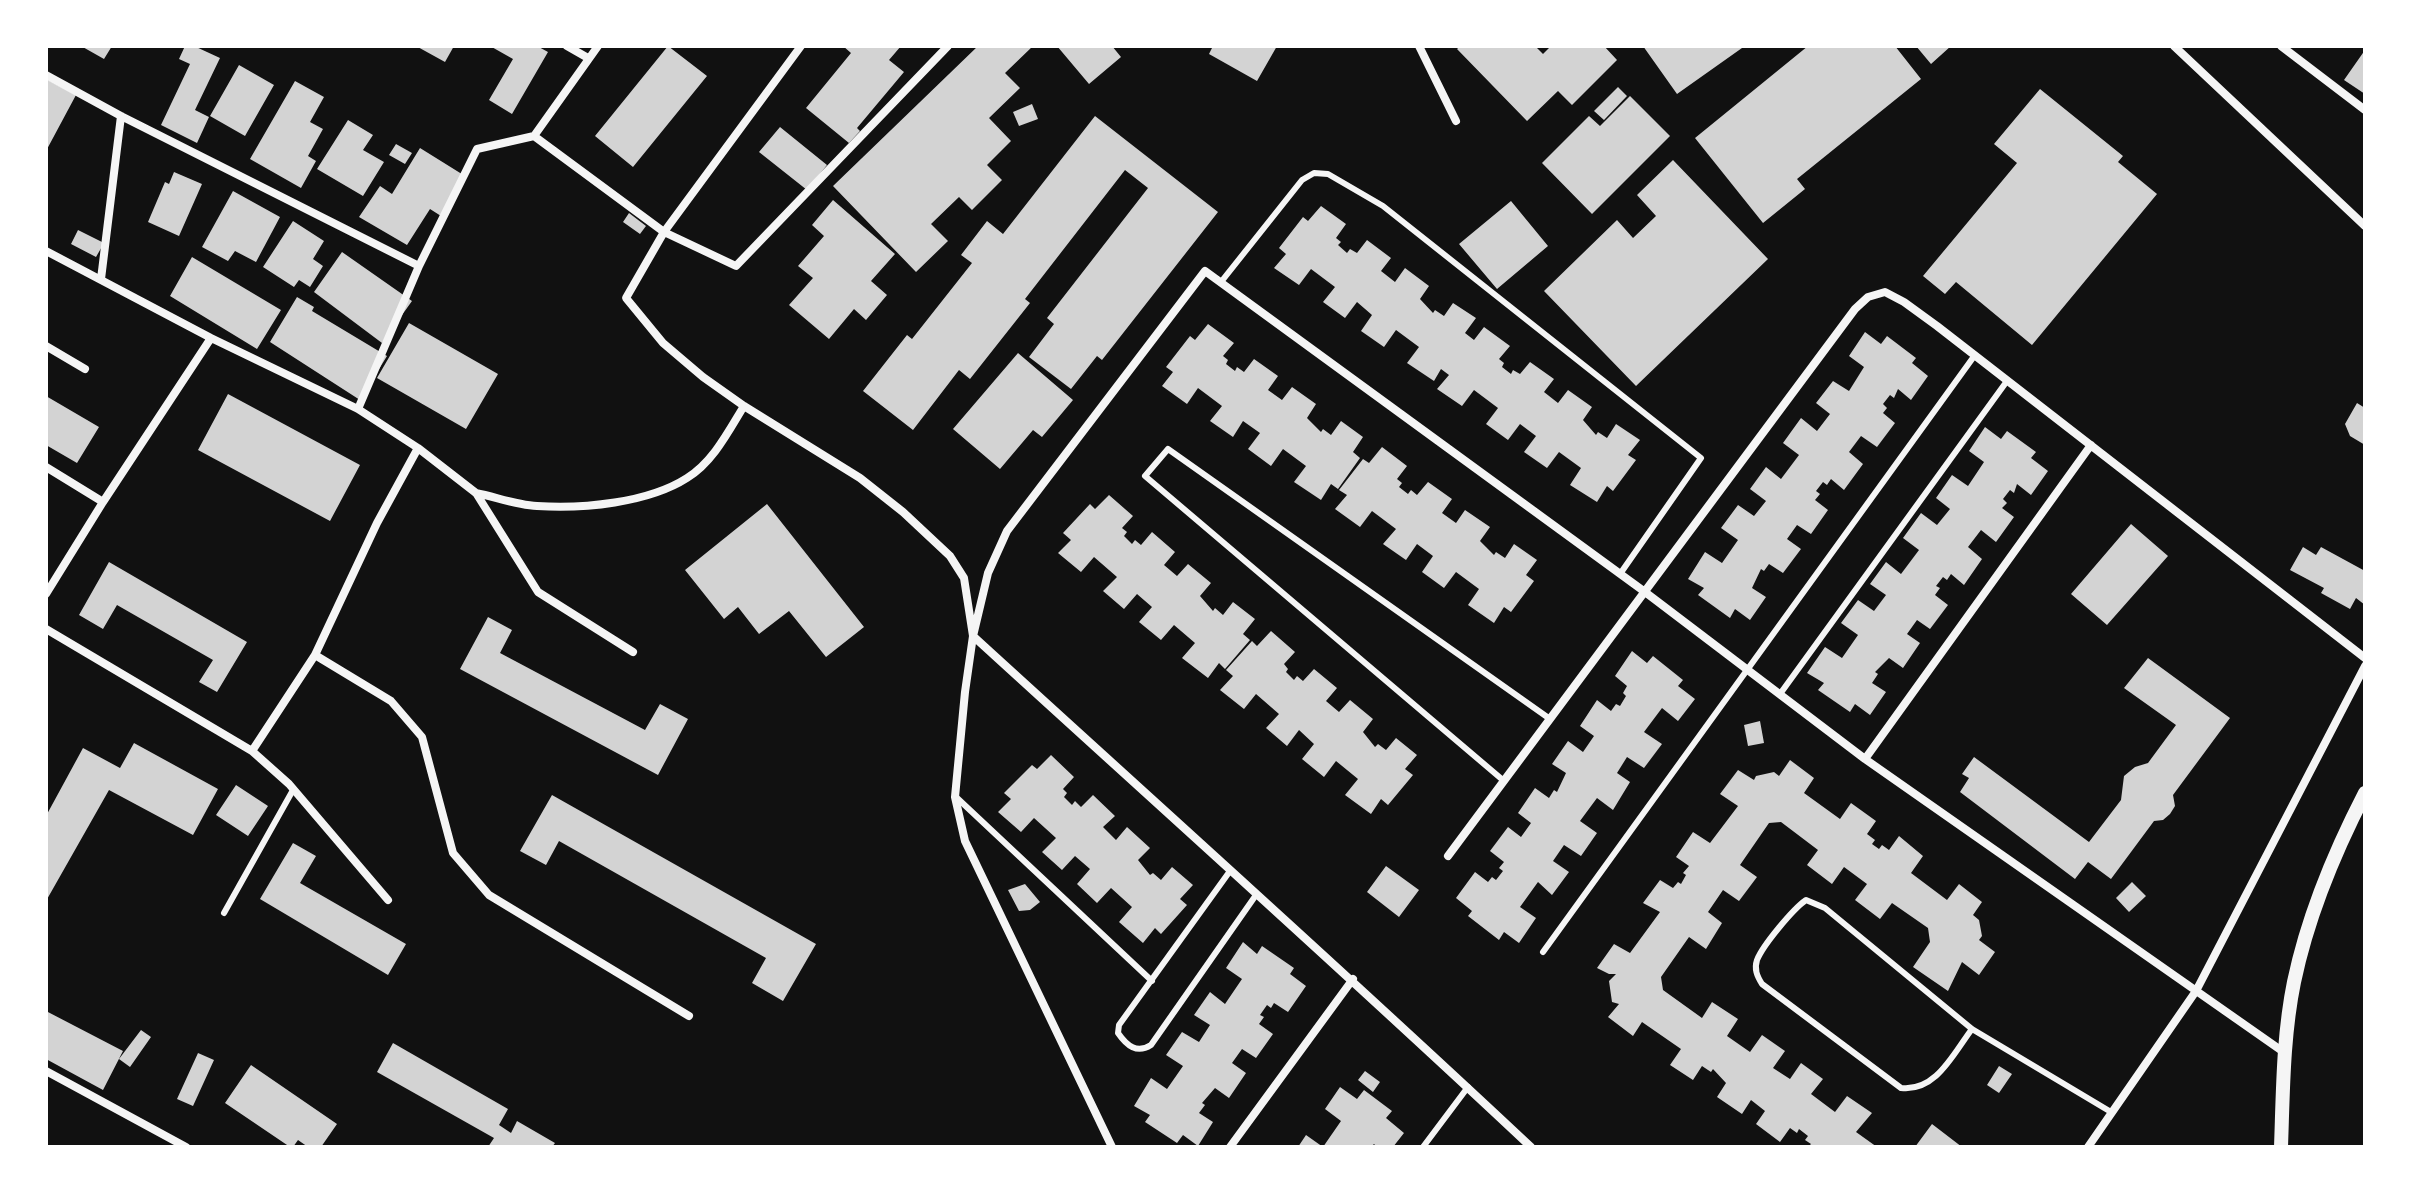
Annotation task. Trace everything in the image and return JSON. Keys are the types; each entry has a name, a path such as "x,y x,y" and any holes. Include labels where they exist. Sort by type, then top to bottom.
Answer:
{"street":[{"path":"567,46 588,58"},
{"path":"358,409 419,266 477,149 534,136 598,46"},
{"path":"801,46 664,232 626,298 663,343 703,377 860,478 903,512 950,556 964,578 973,636 1256,895 1353,979 1531,1147"},
{"path":"534,136 664,232 736,266 948,46"},
{"path":"1419,46 1456,121"},
{"path":"2174,46 2365,226"},
{"path":"2281,46 2365,110"},
{"path":"46,75 419,266"},
{"path":"101,279 121,116"},
{"path":"46,251 211,338 358,409 418,448 476,493 538,592 633,652"},
{"path":"1112,1147 965,841 955,797 965,692 973,636 988,573 1007,531 1205,271 1645,592 1865,759 2285,1053"},
{"path":"1448,856 1855,309 1868,297 1885,292 1904,302 1975,355 2365,658"},
{"path":"46,594 211,338"},
{"path":"46,346 85,369"},
{"path":"476,493 535,506 598,504 648,496 688,478 718,449 744,406"},
{"path":"1865,759 2091,445"},
{"path":"252,751 315,655 377,523 418,448"},
{"path":"46,467 103,502"},
{"path":"46,629 252,751 293,790 388,900"},
{"path":"315,655 391,701 422,737 453,853 489,895 689,1016"},
{"path":"2088,1147 2196,991 2365,666"},
{"path":"2281,1147 2285,1053 2294,983 2310,921 2329,867 2365,793"},
{"path":"1230,1147 1353,979"},
{"path":"46,1071 186,1147"}],"lane":[{"path":"1221,282 1302,180 1314,173 1328,174 1383,206 1701,458 1620,574"},
{"path":"1543,952 1975,355"},
{"path":"1780,694 2007,381"},
{"path":"1504,781 1145,476 1168,449 1550,719"},
{"path":"224,913 293,790"},
{"path":"955,797 1152,981"},
{"path":"1230,871 1119,1025 1118,1033 1137,1050 1151,1045 1256,895"},
{"path":"1972,1029 1930,1083 1914,1089 1901,1088 1762,984 1756,973 1757,959 1794,908 1806,900 1825,908 1972,1029 2111,1112"},
{"path":"1423,1147 1468,1087"}],"building":[{"path":"81,46 112,46 104,59"},
{"path":"185,46 194,46 220,58 195,110 209,117 197,143 161,125 190,64 179,59"},
{"path":"416,46 454,46 445,62"},
{"path":"490,46 537,46 548,52 512,114 489,100 513,59"},
{"path":"668,46 707,76 633,167 595,136"},
{"path":"843,46 901,46 889,60 904,72 857,128 860,131 849,143 806,108 851,53"},
{"path":"978,46 1033,46 1005,73 1020,88 989,118 1011,141 987,165 1002,180 972,210 959,197 931,224 948,241 916,272 833,186"},
{"path":"1057,46 1112,46 1121,57 1089,84"},
{"path":"1213,46 1277,46 1257,81 1209,54"},
{"path":"1460,46 1535,46 1543,54 1551,46 1604,46 1617,60 1572,105 1558,91 1527,121 1457,49"},
{"path":"1643,46 1740,46 1742,48 1677,94"},
{"path":"1808,46 1895,46 1921,79 1797,179 1805,189 1763,223 1695,138"},
{"path":"1916,46 1951,46 1931,64"},
{"path":"2365,50 2365,94 2344,80"},
{"path":"239,65 274,85 245,136 210,116"},
{"path":"46,79 76,95 46,151"},
{"path":"295,81 324,97 310,122 323,129 308,156 316,161 301,188 250,159"},
{"path":"1618,87 1627,96 1604,120 1594,111"},
{"path":"2040,89 2123,156 2118,162 2157,194 2032,345 1956,282 1945,294 1923,276 2017,163 1994,144"},
{"path":"1630,96 1670,136 1592,214 1542,163 1589,116 1600,126"},
{"path":"1032,104 1038,119 1019,126 1013,112"},
{"path":"1095,116 1218,212 1102,360 1097,356 1071,389 1029,357 1054,324 1047,318 1148,188 1125,170 1025,299 1030,303 970,379 959,370 913,430 863,391 907,335 912,339 972,263 961,255 987,221 1003,234"},
{"path":"348,120 373,135 363,150 384,162 363,196 317,169"},
{"path":"780,127 827,165 807,190 759,152"},
{"path":"396,144 412,153 405,164 389,155"},
{"path":"420,148 465,176 441,216 430,209 407,245 359,217 380,186 392,194"},
{"path":"1673,160 1768,259 1636,386 1544,291 1617,220 1633,238 1656,216 1637,195"},
{"path":"174,172 202,184 179,236 148,222 165,182 169,184"},
{"path":"233,191 280,217 256,262 235,251 228,261 202,247"},
{"path":"833,200 895,254 871,281 887,295 866,320 854,309 829,339 789,305 813,278 798,266 824,236 812,225"},
{"path":"1511,201 1548,246 1497,289 1459,244"},
{"path":"1321,206 1346,224 1336,238 1341,242 1338,245 1347,253 1350,249 1357,253 1367,240 1391,258 1381,271 1395,282 1405,268 1429,286 1420,299 1433,313 1435,310 1444,316 1453,303 1476,318 1465,333 1474,340 1484,327 1510,346 1499,359 1504,363 1502,367 1511,374 1513,370 1520,374 1530,362 1554,379 1544,392 1558,403 1568,390 1592,407 1583,420 1596,435 1598,432 1607,438 1616,424 1640,440 1628,455 1636,460 1613,491 1607,486 1597,502 1570,485 1581,468 1559,452 1547,468 1524,452 1536,436 1520,424 1508,440 1486,424 1498,408 1474,390 1462,406 1437,389 1449,375 1441,369 1434,381 1407,363 1419,347 1396,330 1384,347 1361,331 1372,315 1357,302 1345,318 1323,302 1335,287 1311,269 1299,285 1274,268 1286,254 1279,248 1303,217 1308,221"},
{"path":"629,213 646,226 640,234 623,222"},
{"path":"293,221 324,241 313,259 323,266 310,287 299,280 294,287 263,267"},
{"path":"78,230 104,243 96,257 71,244"},
{"path":"342,252 412,301 382,343 314,292"},
{"path":"192,257 281,310 257,349 170,296"},
{"path":"297,297 314,307 312,311 387,356 360,400 270,342"},
{"path":"409,323 498,374 466,429 377,378"},
{"path":"1208,324 1234,343 1223,356 1228,360 1226,364 1235,371 1237,367 1244,372 1254,359 1278,376 1268,390 1282,400 1292,387 1316,404 1307,418 1321,432 1323,429 1331,435 1341,421 1363,437 1353,452 1360,458 1338,489 1331,484 1321,500 1294,482 1306,466 1283,449 1271,466 1248,449 1260,433 1243,421 1233,437 1210,421 1222,406 1198,388 1187,404 1162,386 1173,372 1166,367 1190,336 1195,340"},
{"path":"1865,332 1881,344 1887,336 1916,358 1912,363 1928,376 1911,400 1898,389 1894,398 1890,395 1883,404 1887,408 1883,413 1895,423 1877,447 1861,436 1849,452 1863,464 1844,490 1831,479 1827,485 1823,482 1816,491 1820,494 1815,500 1828,510 1811,534 1797,525 1787,539 1801,549 1783,573 1769,564 1764,571 1761,569 1752,588 1766,597 1750,620 1735,609 1730,618 1698,595 1704,588 1688,579 1705,552 1722,563 1738,540 1721,528 1738,505 1754,516 1766,501 1750,489 1766,467 1781,479 1799,455 1783,443 1801,418 1817,431 1830,414 1816,403 1833,381 1849,391 1864,367 1849,356"},
{"path":"1018,353 1073,400 1042,437 1033,430 1000,469 953,429"},
{"path":"228,394 360,465 330,521 198,450"},
{"path":"46,396 99,427 77,463 46,445"},
{"path":"2357,403 2365,408 2365,445 2350,436 2345,424"},
{"path":"1985,427 2001,439 2007,431 2036,452 2031,458 2048,471 2031,495 2017,484 2014,493 2010,490 2003,499 2007,503 2002,508 2014,517 1996,542 1981,530 1968,547 1982,559 1964,585 1951,574 1947,580 1943,577 1936,586 1940,588 1935,595 1948,605 1930,629 1917,620 1907,634 1920,643 1903,668 1889,658 1875,672 1878,674 1872,683 1886,692 1870,715 1855,704 1850,712 1818,690 1824,683 1807,673 1825,647 1842,658 1858,635 1841,623 1858,600 1874,611 1886,595 1870,584 1886,562 1901,574 1919,550 1903,538 1921,513 1937,525 1950,509 1936,498 1952,475 1968,486 1984,462 1969,451"},
{"path":"1382,447 1407,466 1397,479 1402,483 1399,487 1408,494 1411,490 1417,495 1428,482 1452,499 1442,513 1456,523 1465,510 1490,527 1480,541 1494,555 1496,552 1505,558 1514,544 1537,560 1526,575 1534,581 1511,612 1504,607 1494,623 1468,605 1479,589 1456,572 1444,588 1422,572 1433,556 1417,544 1406,560 1383,544 1396,529 1372,511 1360,527 1335,509 1347,495 1339,490 1363,459 1369,463"},
{"path":"1109,495 1133,516 1122,528 1127,532 1124,536 1132,544 1135,540 1141,545 1152,532 1175,552 1164,565 1177,576 1188,564 1211,583 1200,596 1213,611 1215,608 1223,615 1233,602 1255,619 1243,634 1250,640 1225,669 1219,663 1208,678 1182,658 1195,643 1174,625 1161,640 1139,622 1152,607 1137,594 1124,609 1103,591 1117,577 1094,557 1081,572 1058,553 1071,540 1063,533 1090,504 1095,509"},
{"path":"767,504 864,627 826,657 789,611 759,634 738,607 724,619 685,570"},
{"path":"2131,524 2168,556 2107,625 2071,594"},
{"path":"2303,547 2316,555 2321,547 2365,571 2365,605 2356,598 2350,609 2321,593 2324,588 2290,570"},
{"path":"109,562 247,642 217,692 199,682 213,660 117,605 103,629 79,615"},
{"path":"488,617 512,630 500,653 645,730 660,704 688,719 658,775 460,669"},
{"path":"1271,631 1295,652 1284,664 1288,669 1286,672 1294,680 1297,676 1303,681 1314,669 1337,688 1326,701 1339,712 1350,700 1373,719 1363,732 1375,747 1378,744 1386,750 1396,738 1417,755 1405,769 1413,775 1388,805 1381,799 1371,814 1345,795 1358,779 1336,761 1324,777 1302,759 1314,744 1299,730 1287,746 1266,728 1279,714 1256,694 1244,709 1220,690 1233,676 1226,670 1252,641 1257,646"},
{"path":"1632,651 1647,663 1653,656 1683,680 1678,686 1695,699 1678,721 1662,708 1644,732 1662,744 1644,768 1627,757 1617,773 1630,782 1613,810 1597,798 1580,821 1597,833 1581,856 1564,845 1553,861 1569,872 1552,895 1538,882 1520,907 1536,918 1519,943 1504,932 1499,940 1468,916 1472,911 1456,898 1475,872 1488,882 1492,877 1496,880 1503,871 1499,868 1504,862 1490,851 1508,827 1521,837 1531,823 1518,813 1535,788 1549,798 1554,790 1557,792 1566,773 1552,764 1568,741 1583,752 1594,736 1580,726 1597,700 1611,711 1616,704 1620,706 1627,686 1615,676"},
{"path":"2148,658 2230,718 2173,795 2175,806 2170,814 2163,820 2154,821 2111,879 2088,862 2075,879 1960,792 1969,778 1962,774 1974,757 2089,842 2121,800 2124,776 2135,767 2148,763 2176,725 2124,688"},
{"path":"1760,721 1764,743 1748,746 1744,725"},
{"path":"134,743 218,789 193,835 109,790 46,901 46,816 83,748 120,768"},
{"path":"1051,755 1074,777 1063,789 1067,793 1064,797 1072,805 1075,801 1081,807 1093,795 1115,816 1103,827 1116,840 1127,827 1150,848 1138,860 1150,875 1153,873 1161,880 1172,867 1193,885 1180,899 1187,905 1161,934 1155,928 1143,943 1119,922 1132,907 1111,888 1097,903 1077,884 1090,869 1075,856 1062,870 1042,852 1056,838 1034,818 1021,832 998,812 1011,799 1004,793 1032,765 1037,769"},
{"path":"1790,760 1814,778 1804,793 1840,819 1851,803 1876,821 1867,834 1875,840 1872,844 1889,850 1899,836 1923,856 1911,873 1947,900 1959,884 1982,902 1973,915 1979,920 1982,936 1979,940 1995,952 1979,975 1962,962 1948,991 1913,967 1930,942 1928,928 1892,903 1880,919 1855,900 1867,884 1844,867 1832,884 1807,865 1818,850 1781,822 1769,823 1740,865 1757,877 1739,901 1723,890 1708,912 1722,923 1706,949 1689,937 1661,977 1663,990 1702,1018 1712,1002 1738,1019 1727,1036 1750,1052 1762,1035 1785,1051 1773,1068 1790,1079 1801,1063 1823,1079 1811,1094 1835,1112 1847,1096 1872,1113 1856,1132 1877,1147 1808,1147 1811,1144 1805,1140 1808,1136 1799,1129 1797,1133 1790,1128 1780,1142 1756,1124 1765,1111 1751,1100 1742,1114 1717,1097 1726,1083 1713,1069 1711,1072 1702,1066 1693,1080 1670,1065 1681,1049 1642,1022 1633,1036 1608,1017 1619,1004 1612,1002 1609,981 1616,974 1597,968 1614,944 1630,953 1660,912 1643,903 1660,880 1673,888 1678,882 1681,884 1686,875 1683,873 1689,866 1676,857 1693,832 1710,843 1738,806 1720,794 1738,770 1754,780 1756,776 1774,772 1779,776"},
{"path":"236,785 268,806 248,836 216,815"},
{"path":"552,795 816,944 783,1001 752,983 766,958 559,841 546,865 520,851"},
{"path":"293,843 316,856 300,883 406,944 388,975 260,899"},
{"path":"1386,866 1419,890 1399,917 1367,892"},
{"path":"2132,882 2146,896 2129,912 2116,898"},
{"path":"1025,884 1040,902 1030,910 1019,911 1008,890"},
{"path":"1243,942 1257,954 1262,946 1294,968 1290,974 1306,986 1288,1012 1274,1003 1271,1008 1267,1005 1260,1015 1264,1017 1259,1024 1273,1034 1256,1058 1242,1049 1232,1063 1246,1073 1229,1098 1215,1088 1202,1103 1205,1105 1199,1113 1213,1122 1198,1146 1183,1135 1177,1143 1145,1122 1150,1115 1134,1106 1151,1078 1167,1089 1183,1066 1166,1055 1182,1032 1199,1042 1210,1025 1194,1015 1210,992 1225,1004 1242,979 1226,968"},
{"path":"46,1011 123,1051 103,1090 46,1059"},
{"path":"141,1030 151,1037 130,1067 119,1059"},
{"path":"393,1043 508,1109 499,1125 511,1133 517,1121 555,1143 552,1147 488,1147 494,1138 377,1072"},
{"path":"198,1053 214,1060 193,1106 177,1099"},
{"path":"251,1065 337,1124 321,1147 308,1147 298,1140 290,1147 225,1103"},
{"path":"1999,1066 2012,1074 1999,1093 1987,1085"},
{"path":"1365,1071 1380,1082 1373,1092 1358,1080"},
{"path":"1340,1087 1357,1099 1364,1090 1392,1111 1386,1118 1404,1133 1393,1147 1377,1147 1374,1144 1371,1147 1323,1147 1341,1121 1325,1109"},
{"path":"1932,1124 1962,1147 1915,1147"},
{"path":"1306,1135 1323,1147 1298,1147"}]}
